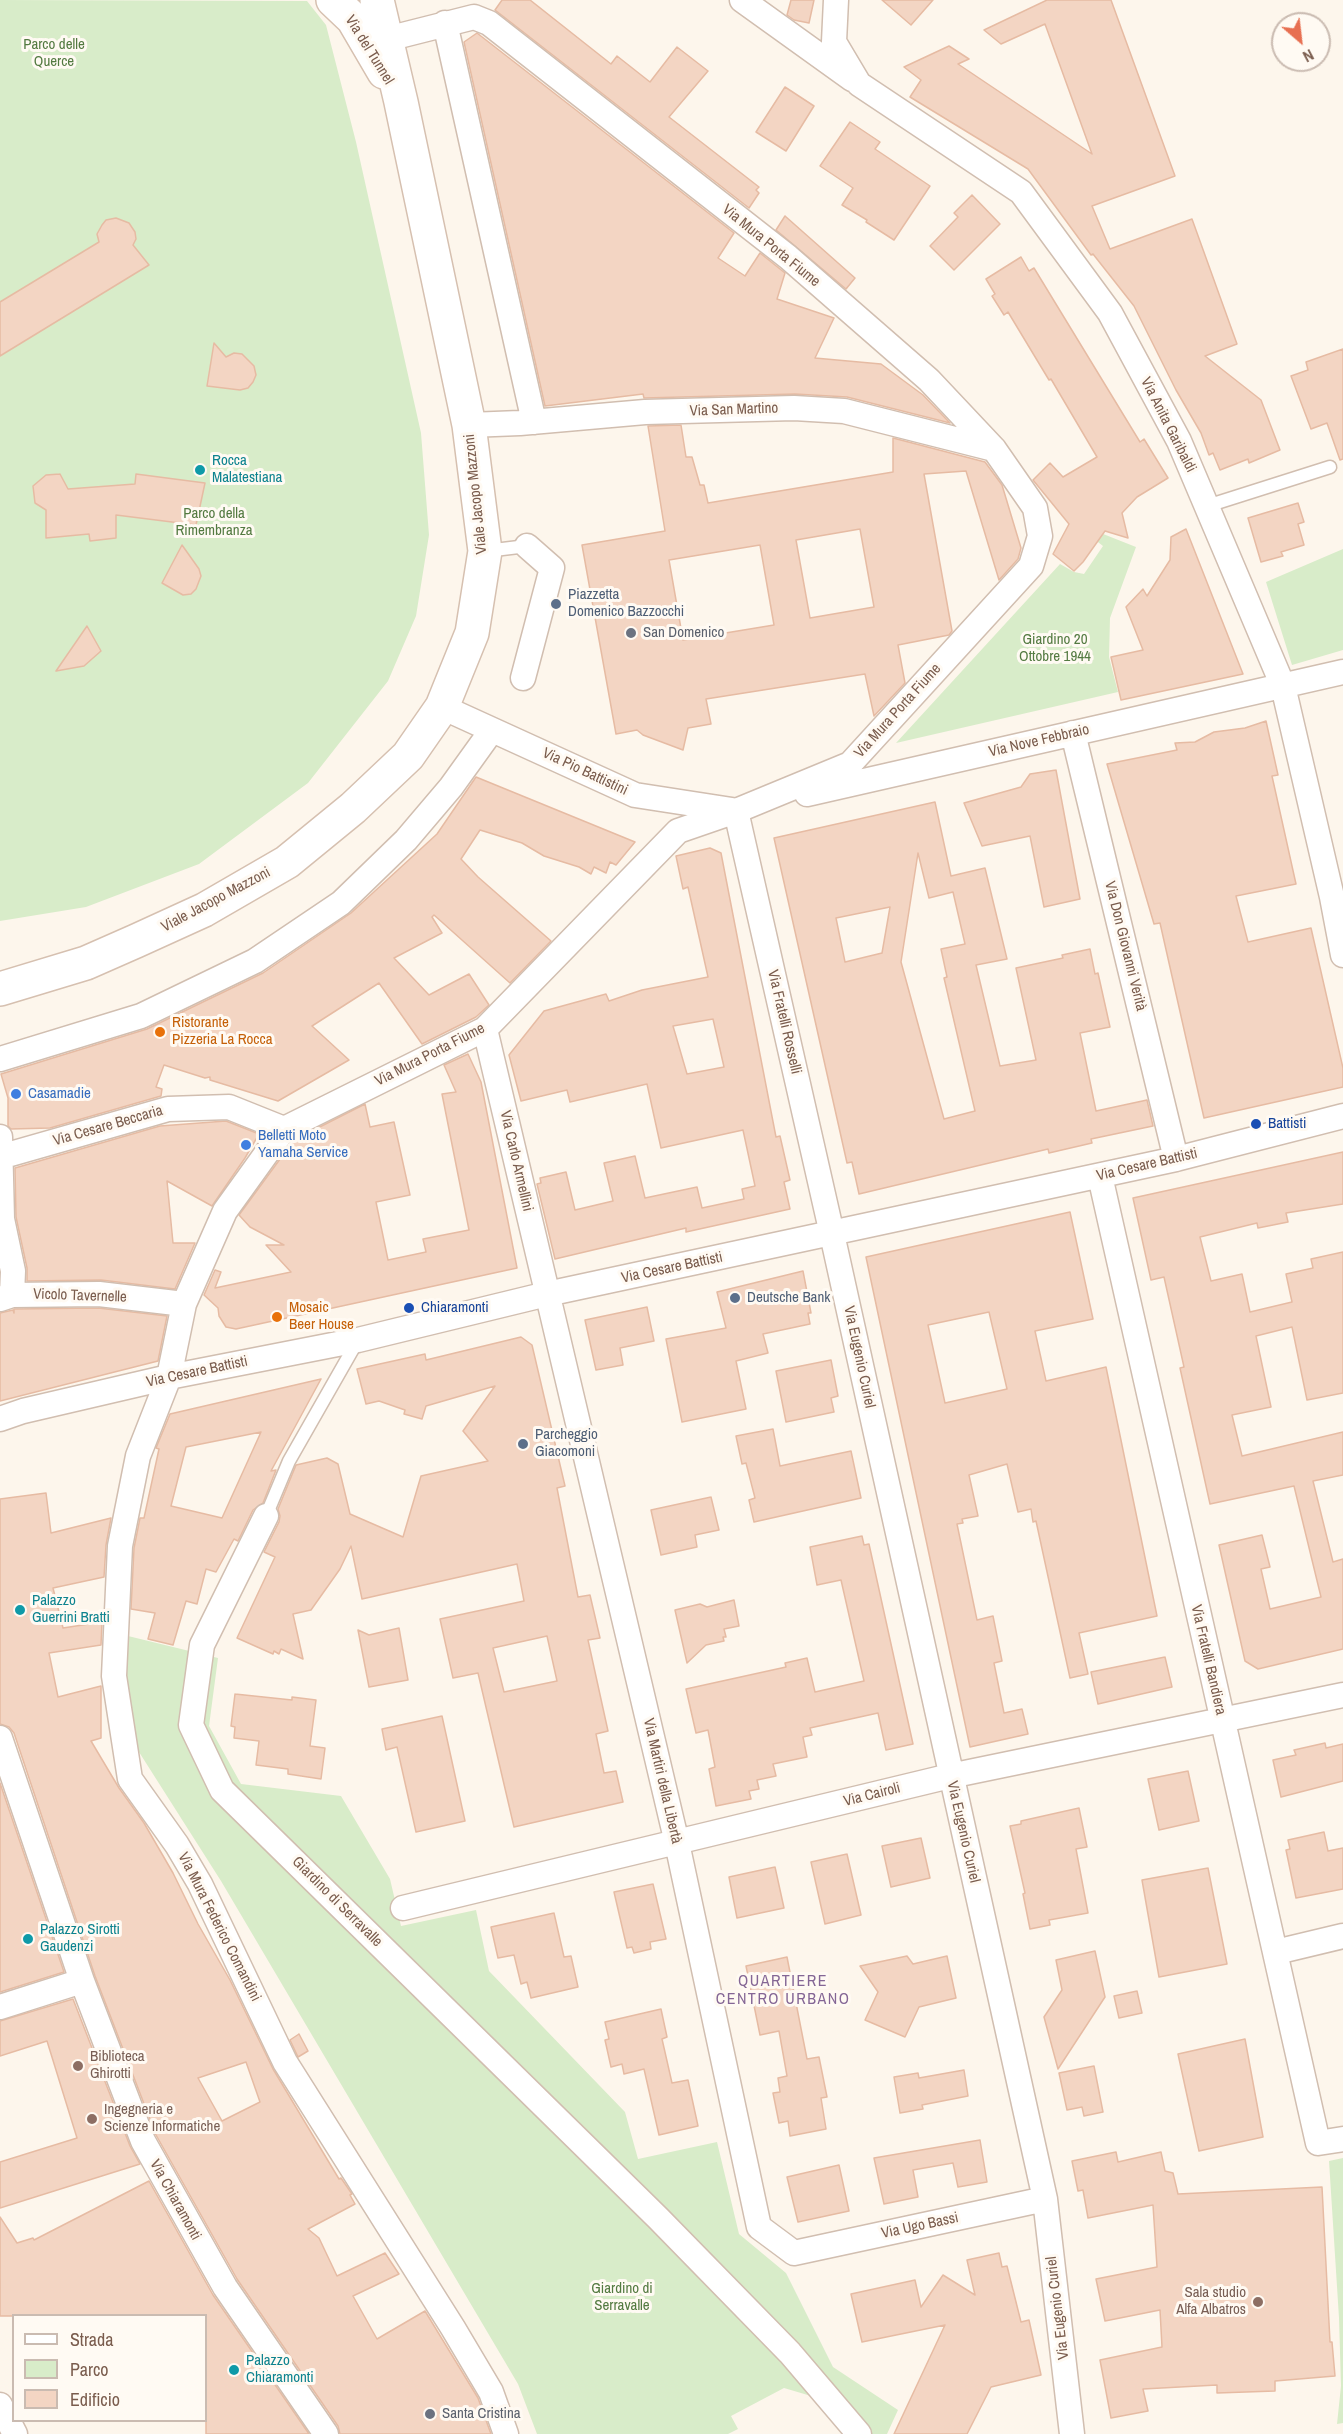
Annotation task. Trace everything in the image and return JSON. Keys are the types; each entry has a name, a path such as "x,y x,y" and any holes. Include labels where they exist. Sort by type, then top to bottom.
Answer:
{"street":[{"name":"Via del Tunnel","path":"333,0 353,19 401,102"},
{"name":"Viale Jacopo Mazzoni","path":"0,989 86,963 136,941 204,910 287,862 353,808 408,756 442,707 472,633 485,551 469,425 401,102 377,0"},
{"path":"463,0 445,23 534,422"},
{"path":"742,0 859,84"},
{"name":"Via Anita Garibaldi","path":"836,0 834,42 859,84 1021,192 1110,313 1179,441 1283,686 1338,896 1343,955"},
{"name":"Via Mura Porta Fiume","path":"169,1377 184,1304 225,1211 285,1129 485,1029 678,831 736,811 849,764 1031,566 1040,536 1035,508 994,449 929,380 788,257 489,23 474,17 387,39"},
{"name":"Via San Martino","path":"469,425 645,412 794,408 844,411 994,449"},
{"path":"523,678 552,568 527,546"},
{"name":"Via Nove Febbraio","path":"736,811 1343,672"},
{"name":"Via Pio Battistini","path":"442,707 634,795 736,811"},
{"path":"0,1059 141,1016 255,961 341,903 406,840 451,787 492,729"},
{"name":"Via Don Giovanni Verità","path":"1073,733 1176,1159"},
{"name":"Via Fratelli Rosselli","path":"736,811 832,1234"},
{"name":"Via Carlo Armellini","path":"485,1029 547,1294"},
{"name":"Via Cesare Beccaria","path":"0,1150 168,1109 230,1107 285,1129"},
{"name":"Via Cesare Battisti","path":"0,1419 23,1411 169,1377 358,1340 547,1294 1176,1159 1343,1116"},
{"path":"0,1150 2,1219 13,1271 6,1297"},
{"name":"Via Fratelli Bandiera","path":"1100,1176 1318,2143 1343,2139"},
{"name":"Via Eugenio Curiel","path":"832,1234 1045,2199 1072,2434"},
{"name":"Vicolo Tavernelle","path":"6,1297 99,1294 184,1304"},
{"name":"Via Martiri della Libertà","path":"547,1294 677,1843 759,2228 794,2253"},
{"name":"Via Mura Federico Comandini","path":"169,1377 138,1456 120,1546 114,1676 130,1779 177,1845 200,1884 285,2062 453,2328 491,2392 506,2434"},
{"name":"Giardino di Serravalle","path":"266,1516 202,1645 190,1725 222,1790 658,2218 790,2353 859,2434"},
{"name":"Via Cairoli","path":"403,1908 950,1776 1221,1718 1343,1695"},
{"name":"Via Chiaramonti","path":"0,1738 82,1981 143,2141 225,2287 326,2434"},
{"path":"1276,1952 1343,1936"},
{"path":"0,2007 82,1981"},
{"name":"Via Ugo Bassi","path":"794,2253 1045,2199"},
{"path":"0,2405 15,2434"}],"lane":[{"path":"1207,506 1330,467"},
{"path":"485,551 527,546"},
{"path":"266,1516 289,1461 358,1340"}],"green space":[{"name":"Parco della Rimembranza","path":"0,0 307,1 326,25 356,142 421,433 429,535 416,616 388,681 308,783 199,864 86,907 0,921"},
{"name":"Giardino 20 Ottobre 1944","path":"1088,528 1136,547 1110,618 1109,657 1118,692 896,743 1060,564 1074,572 1084,574 1103,546 1085,532"},
{"path":"1343,549 1343,650 1292,665 1266,582"},
{"name":"Giardino di Serravalle","path":"128,1636 218,1658 209,1726 241,1784 341,1796 390,1879 401,1926 476,1910 489,1971 625,2112 638,2159 717,2142 739,2234 786,2273 833,2367 898,2410 887,2434 847,2434 811,2396 784,2388 731,2416 738,2429 728,2434 537,2434 518,2384 221,1881 139,1752 121,1677 121,1663 128,1663"},
{"path":"1343,2158 1343,2423 1337,2424 1341,2386 1339,2318 1329,2161"}],"building":[{"path":"502,0 530,0 611,64 617,56 650,82 677,47 708,71 669,117 759,187 756,190 759,193 749,208 495,10"},
{"path":"791,0 814,0 809,23 794,20 787,15"},
{"path":"882,0 933,0 911,25"},
{"path":"1047,0 1111,0 1175,176 1092,206 1110,249 1192,219 1237,344 1205,356 1261,400 1280,450 1249,463 1248,459 1220,470 1213,453 1209,455 1201,433 1176,390 1134,306 1093,254 1091,255 1028,169 910,97 921,80 904,67 949,46 969,59 958,64 1092,154 1045,24 1001,44 984,30"},
{"path":"477,33 734,233 718,258 745,276 760,253 785,273 777,299 834,318 815,358 881,364 923,395 950,423 847,397 795,394 644,398 643,394 545,406 464,42"},
{"path":"785,87 814,106 786,151 756,132"},
{"path":"850,122 880,142 875,149 930,186 894,240 842,205 853,188 820,166"},
{"path":"972,195 1000,224 954,270 930,246 958,217 954,213"},
{"path":"785,216 855,278 846,289 776,230"},
{"path":"116,218 129,223 135,232 136,239 133,245 149,265 0,356 0,302 99,242 97,234 102,225 106,220"},
{"path":"1021,257 1029,271 1034,268 1140,442 1144,439 1168,478 1137,497 1122,513 1128,538 1105,531 1074,571 1053,554 1069,524 1033,480 1050,463 1063,477 1097,457 1008,312 1004,315 992,296 995,294 986,279"},
{"path":"214,343 226,357 234,353 242,354 254,366 256,375 248,388 240,390 207,386"},
{"path":"1343,349 1343,459 1340,460 1327,423 1311,429 1291,376 1308,370 1306,362"},
{"path":"681,425 686,457 692,457 700,485 704,485 708,503 893,472 893,438 985,462 1002,485 1021,548 1018,559 999,580 966,471 924,474 952,631 949,635 898,645 905,683 874,716 865,674 706,699 711,724 688,728 683,750 643,735 637,730 616,734 582,545 665,531 648,426","holes":["860,529 874,607 810,618 796,540","760,545 774,625 683,640 669,560"]},
{"path":"60,474 68,489 135,484 136,474 205,483 196,525 116,515 116,538 90,541 89,534 46,538 46,510 35,503 33,486 46,475"},
{"path":"1298,503 1304,522 1298,524 1304,545 1281,552 1283,556 1261,562 1248,518"},
{"path":"1186,529 1243,674 1121,700 1111,657 1143,650 1126,607 1143,589 1147,596 1170,560 1171,537"},
{"path":"182,545 199,569 201,576 196,589 191,594 183,595 162,583"},
{"path":"87,626 101,651 84,666 56,671"},
{"path":"1266,721 1278,775 1272,776 1296,884 1236,896 1248,942 1311,928 1343,1068 1343,1087 1204,1118 1160,923 1154,924 1107,764 1177,750 1175,743 1195,742 1214,732 1245,728"},
{"path":"1056,770 1080,899 1044,907 1030,836 982,846 964,803 1021,787 1030,774"},
{"path":"476,777 635,842 616,865 610,862 606,873 594,867 591,874 579,867 544,856 522,843 480,830 461,859 478,877 551,941 510,983 434,915 432,917 442,933 394,958 429,995 469,974 489,1005 476,1017 422,1044 379,983 312,1026 349,1060 278,1101 210,1080 210,1077 205,1078 164,1065 156,1087 162,1089 161,1096 50,1128 11,1129 8,1126 8,1098 1,1074 147,1029 263,973 351,913 437,834"},
{"path":"935,802 951,876 985,868 1007,959 976,965 1000,1066 1036,1060 1016,968 1063,958 1062,955 1090,949 1110,1027 1080,1033 1096,1111 1147,1100 1153,1126 1091,1139 1092,1143 1049,1153 1048,1149 859,1194 852,1162 847,1163 774,838","holes":["918,853 929,898 953,892 965,944 941,949 947,977 944,978 975,1111 944,1119 901,962","890,907 882,953 845,962 836,918"]},
{"path":"710,848 721,853 776,1137 780,1136 790,1180 784,1182 790,1209 686,1232 686,1228 555,1259 537,1184 541,1183 540,1178 566,1172 575,1210 613,1201 604,1163 635,1156 645,1198 697,1187 702,1208 744,1199 742,1189 755,1186 743,1130 661,1148 647,1084 570,1102 567,1090 521,1101 509,1055 544,1011 606,994 609,1001 642,990 708,977 688,887 683,889 676,856","holes":["713,1019 724,1067 687,1074 673,1026"]},
{"path":"468,1054 481,1082 517,1268 236,1329 226,1327 219,1316 218,1308 204,1295 215,1270 221,1272 215,1288 291,1272 266,1245 284,1245 250,1227 239,1215 294,1140 365,1104 370,1127 394,1122 410,1195 376,1202 388,1260 426,1252 423,1239 469,1230 442,1094 456,1092 444,1065"},
{"path":"226,1121 259,1134 212,1206 167,1181 173,1243 195,1243 175,1289 101,1280 27,1281 27,1268 16,1217 15,1168 160,1126"},
{"path":"1343,1152 1343,1204 1286,1213 1288,1222 1258,1228 1257,1223 1200,1237 1211,1281 1242,1274 1250,1312 1292,1302 1286,1274 1313,1268 1311,1259 1343,1252 1343,1393 1307,1400 1292,1327 1256,1336 1271,1407 1232,1415 1242,1456 1343,1432 1343,1475 1313,1481 1333,1562 1343,1559 1343,1649 1258,1669 1245,1661 1219,1545 1262,1535 1270,1567 1261,1569 1270,1609 1321,1597 1294,1486 1210,1504 1180,1368 1184,1367 1164,1277 1151,1280 1133,1198"},
{"path":"1070,1212 1093,1319 1035,1331 1046,1381 1106,1367 1157,1616 1079,1633 1088,1674 1070,1678 1036,1521 1033,1522 1031,1509 1018,1512 1007,1464 969,1475 978,1516 962,1519 963,1523 957,1524 977,1620 993,1616 1002,1661 994,1663 1004,1713 1022,1709 1028,1734 970,1747 866,1257","holes":["989,1312 1007,1389 945,1403 928,1325"]},
{"path":"803,1271 811,1313 808,1313 810,1324 763,1334 768,1353 736,1361 746,1409 682,1422 666,1339 726,1328 717,1292"},
{"path":"647,1307 654,1341 620,1348 623,1365 596,1370 585,1320"},
{"path":"98,1308 167,1316 158,1361 0,1401 0,1313 13,1310 14,1313 14,1309"},
{"path":"521,1337 532,1345 565,1486 557,1488 578,1597 590,1595 600,1638 588,1640 608,1731 596,1734 604,1773 616,1771 623,1802 514,1827 478,1673 453,1678 440,1619 524,1601 517,1564 362,1599 351,1546 340,1569 311,1610 293,1614 303,1659 281,1649 279,1654 274,1651 273,1654 237,1638 275,1557 264,1552 279,1522 278,1509 296,1465 327,1458 338,1464 350,1514 403,1537 421,1476 488,1461 463,1431 495,1386 426,1406 422,1419 404,1414 405,1410 379,1401 366,1404 357,1369 425,1354 426,1360","holes":["547,1636 557,1681 504,1692 493,1648"]},
{"path":"831,1360 838,1396 831,1398 834,1412 786,1422 776,1371"},
{"path":"321,1379 271,1471 276,1470 263,1503 253,1510 238,1541 234,1539 216,1572 206,1569 197,1604 186,1601 173,1645 148,1639 155,1613 131,1609 134,1548 140,1518 144,1518 159,1449 156,1448 170,1414","holes":["261,1432 222,1518 171,1506 186,1447"]},
{"path":"773,1429 780,1466 851,1451 861,1498 754,1522 749,1500 755,1498 746,1463 742,1464 736,1436"},
{"path":"46,1493 51,1533 111,1518 104,1577 53,1588 63,1628 102,1622 101,1645 49,1653 58,1697 101,1686 101,1738 91,1741 173,1873 198,1924 230,1980 273,2069 339,2179 341,2178 352,2194 350,2195 355,2204 308,2229 319,2238 337,2276 385,2253 399,2274 353,2296 377,2339 425,2311 478,2398 491,2434 340,2434 338,2426 237,2279 156,2135 95,1976 14,1733 9,1727 0,1724 0,1499","holes":["246,2062 260,2102 222,2121 198,2078"]},
{"path":"711,1497 719,1530 695,1535 697,1547 661,1555 651,1510"},
{"path":"862,1536 864,1545 869,1544 913,1744 886,1750 878,1713 810,1728 812,1735 803,1737 807,1757 773,1764 776,1776 757,1780 759,1789 749,1791 751,1799 716,1806 709,1769 715,1767 708,1730 696,1733 686,1689 786,1667 785,1663 807,1658 815,1692 864,1681 841,1580 817,1585 810,1547"},
{"path":"734,1600 739,1626 724,1629 726,1637 723,1637 724,1641 706,1645 687,1663 675,1610 700,1604 707,1607"},
{"path":"399,1628 408,1680 369,1687 358,1630 369,1635"},
{"path":"1165,1657 1172,1687 1098,1704 1091,1672"},
{"path":"235,1694 316,1700 310,1746 325,1748 321,1779 288,1774 288,1769 256,1765 259,1741 234,1738 235,1727 231,1726"},
{"path":"442,1716 465,1821 416,1832 397,1747 386,1750 382,1729"},
{"path":"1325,1743 1326,1748 1343,1744 1343,1781 1281,1797 1273,1760 1296,1755 1294,1750"},
{"path":"1188,1771 1199,1821 1159,1830 1148,1779"},
{"path":"0,1783 64,1972 0,1992"},
{"path":"1079,1808 1087,1847 1076,1849 1088,1913 1049,1920 1050,1925 1030,1929 1023,1894 1025,1893 1010,1826 1021,1824 1021,1821"},
{"path":"1324,1832 1328,1851 1343,1848 1343,1889 1296,1898 1286,1850 1290,1849 1288,1840"},
{"path":"921,1838 930,1878 891,1887 882,1846"},
{"path":"847,1854 861,1915 825,1924 811,1862"},
{"path":"775,1867 784,1908 737,1918 729,1877"},
{"path":"1208,1868 1227,1964 1159,1977 1142,1880"},
{"path":"653,1884 666,1939 650,1942 651,1949 634,1953 632,1947 627,1948 614,1892"},
{"path":"554,1913 564,1957 571,1956 578,1987 531,1998 527,1982 521,1984 514,1955 498,1958 491,1927"},
{"path":"1095,1951 1105,1997 1058,2069 1044,2017 1062,1990 1056,1960"},
{"path":"907,1956 913,1964 947,1956 956,1998 919,2007 905,2037 865,2020 878,1992 860,1966"},
{"path":"787,1957 807,2059 819,2057 827,2097 821,2098 826,2129 790,2136 788,2121 779,2123 773,2093 780,2092 778,2078 787,2076 779,2031 760,2035 746,1966"},
{"path":"1137,1991 1142,2013 1119,2018 1114,1996"},
{"name":"Ingegneria e Scienze Informatiche","path":"73,1999 130,2146 140,2164 0,2208 0,2162 77,2138 47,2041 0,2056 0,2021"},
{"path":"661,2009 667,2037 662,2039 672,2083 688,2080 698,2126 659,2135 644,2069 624,2074 622,2064 611,2067 605,2040 609,2039 605,2022"},
{"path":"299,2034 308,2051 298,2057 290,2040"},
{"path":"1245,2039 1263,2137 1199,2151 1178,2054"},
{"path":"1094,2066 1103,2112 1084,2116 1082,2107 1067,2110 1059,2073"},
{"path":"964,2070 968,2096 922,2105 923,2109 900,2113 894,2077 918,2073 919,2078"},
{"path":"980,2140 987,2182 958,2187 953,2163 913,2170 918,2197 884,2204 874,2158"},
{"path":"1116,2152 1118,2162 1161,2152 1165,2171 1173,2173 1178,2194 1322,2187 1330,2342 1332,2342 1335,2376 1275,2381 1275,2391 1217,2393 1217,2385 1143,2389 1148,2411 1111,2418 1100,2360 1162,2347 1160,2310 1105,2321 1096,2279 1157,2267 1153,2205 1088,2218 1083,2190 1078,2191 1072,2161"},
{"path":"839,2165 849,2211 798,2222 787,2177"},
{"path":"149,2181 213,2295 309,2434 206,2434 207,2314 12,2314 12,2316 0,2316 0,2217 17,2243 33,2238 34,2240"},
{"path":"999,2253 1002,2267 1007,2266 1021,2322 1029,2320 1041,2375 991,2387 967,2434 894,2434 945,2325 862,2342 851,2294 915,2280 921,2307 943,2275 975,2295 967,2260"}],"place":[{"name":"Rocca Malatestiana","path":"200,470"},
{"name":"Piazzetta Domenico Bazzocchi","path":"556,604"},
{"name":"San Domenico","path":"631,633"},
{"name":"Ristorante Pizzeria La Rocca","path":"160,1032"},
{"name":"Casamadie","path":"16,1094"},
{"name":"Battisti","path":"1256,1124"},
{"name":"Belletti Moto Yamaha Service","path":"246,1145"},
{"name":"Deutsche Bank","path":"735,1298"},
{"name":"Chiaramonti","path":"409,1308"},
{"name":"Mosaic Beer House","path":"277,1317"},
{"name":"Parcheggio Giacomoni","path":"523,1444"},
{"name":"Palazzo Guerrini Bratti","path":"20,1610"},
{"name":"Palazzo Sirotti Gaudenzi","path":"28,1939"},
{"name":"Biblioteca Ghirotti","path":"78,2066"},
{"name":"Ingegneria e Scienze Informatiche","path":"92,2119"},
{"name":"Sala studio Alfa Albatros","path":"1258,2302"},
{"name":"Palazzo Chiaramonti","path":"234,2370"},
{"name":"Santa Cristina","path":"430,2414"}],"district":[{"name":"QUARTIERE CENTRO URBANO","path":"783,1991"}],"park label":[{"name":"Parco delle Querce","path":"54,54"}]}
